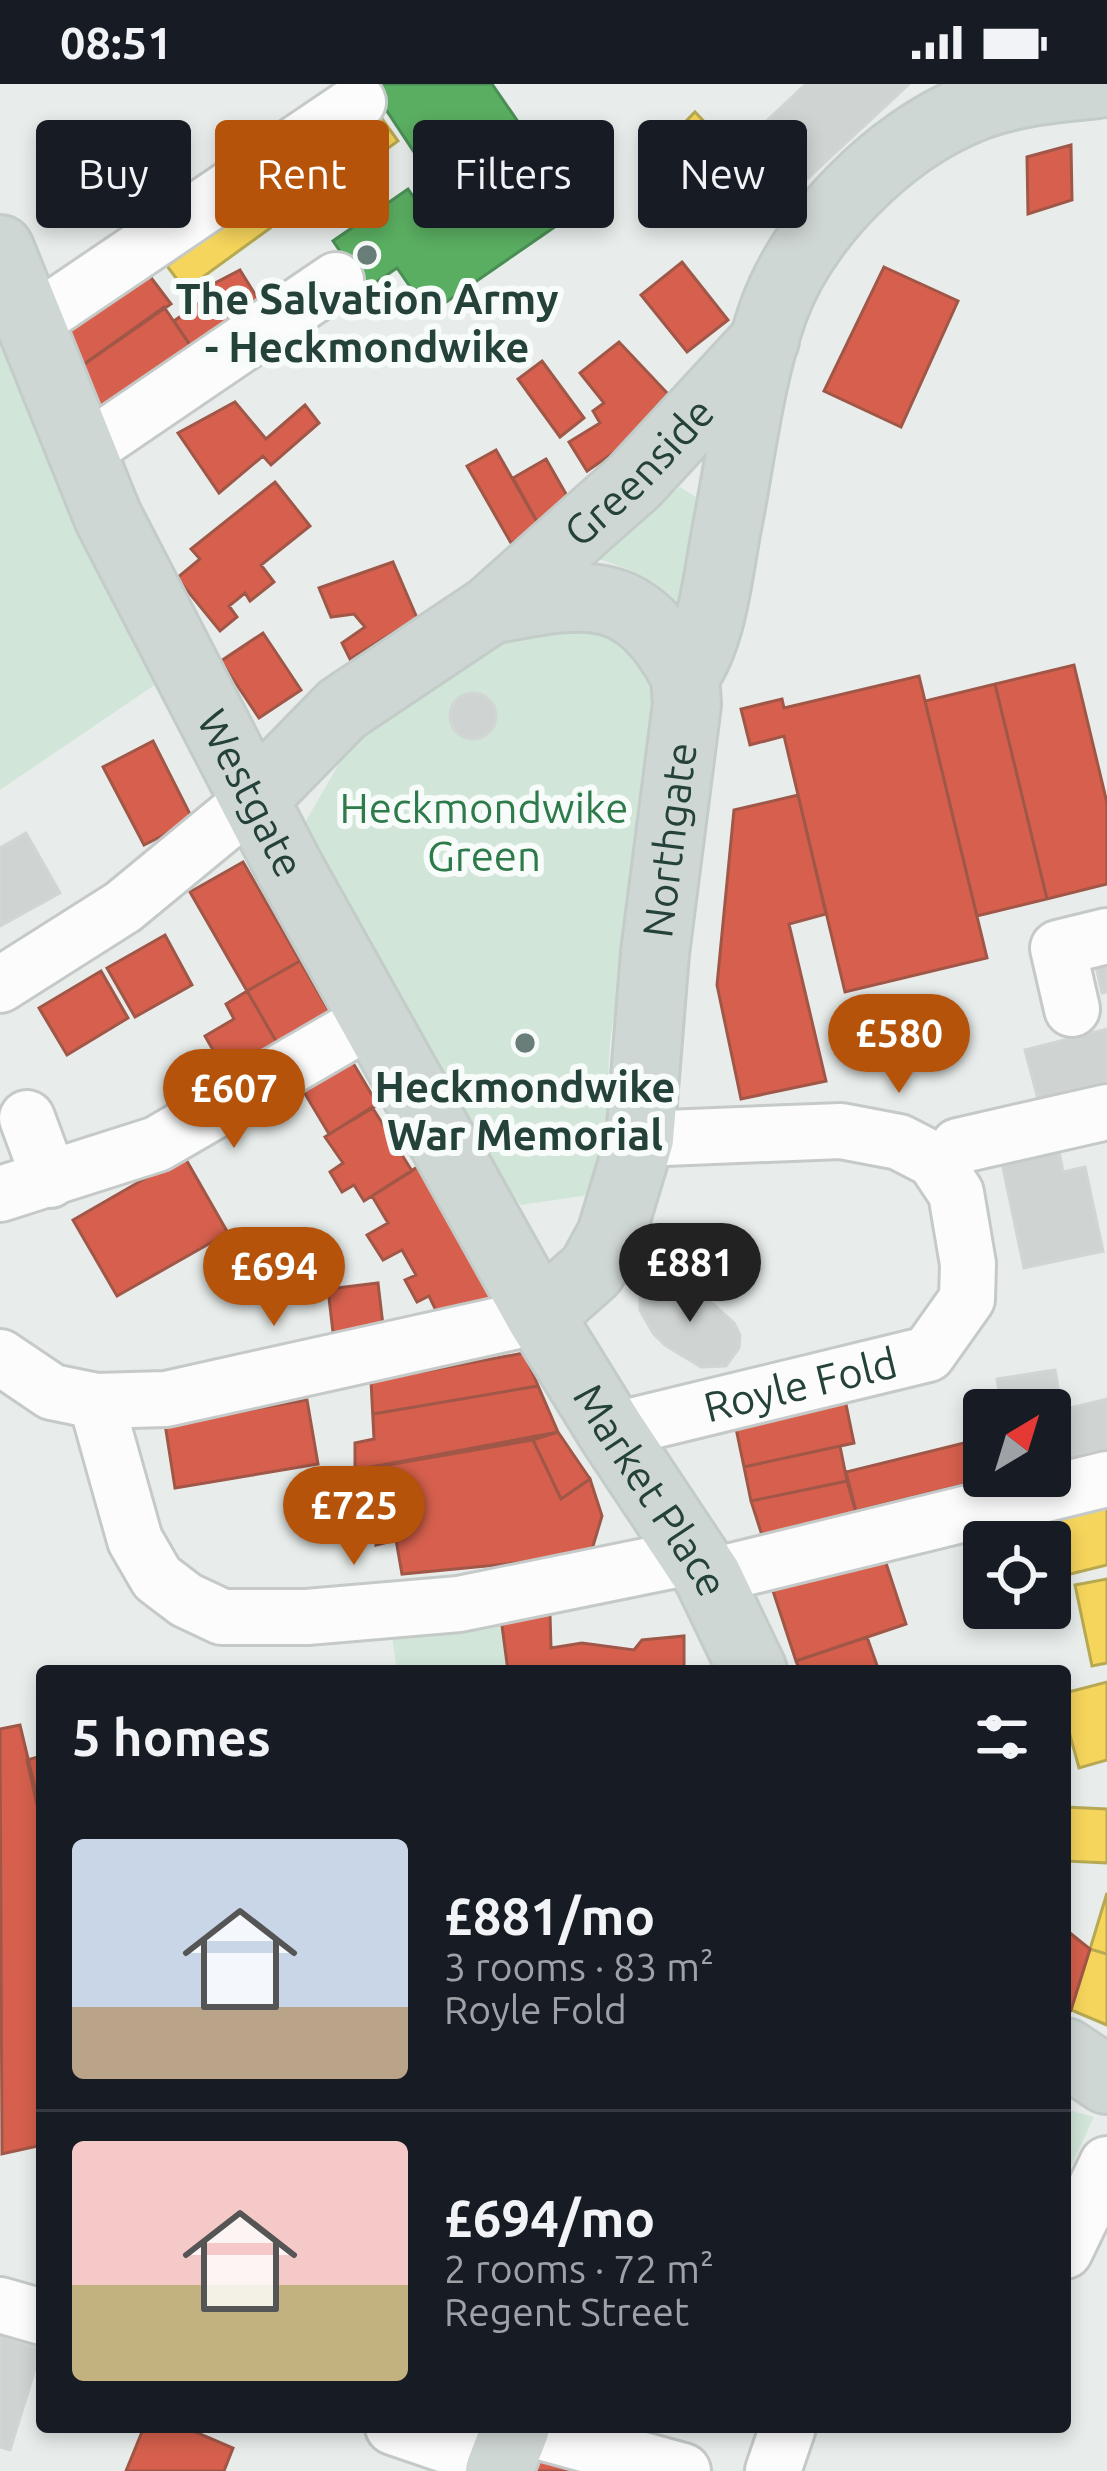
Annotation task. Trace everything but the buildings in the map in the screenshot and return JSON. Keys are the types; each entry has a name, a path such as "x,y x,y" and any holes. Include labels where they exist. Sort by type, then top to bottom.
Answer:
{"main road":[{"name":"Greenside","path":"254,799 342,709 490,610 634,482 765,340 774,309 812,234 888,157 972,96 1098,84"},
{"name":"Westgate","path":"0,249 108,517 372,1019 540,1316"},
{"name":"Northgate","path":"540,1316 592,1270 611,1235 640,1139 655,953 688,704 685,676 696,662 714,590 765,340"},
{"path":"490,610 554,598 595,598 627,605 664,637 685,676"},
{"name":"Market Place","path":"540,1316 610,1431 702,1566 750,1665"},
{"path":"1071,2056 1107,2080"}],"street":[{"path":"30,324 358,102"},
{"path":"82,453 336,280"},
{"path":"0,985 123,907 254,799"},
{"path":"1072,1009 1058,948 1107,936"},
{"path":"28,1118 25,1187 157,1144 372,1019"},
{"path":"958,1146 1107,1112"},
{"name":"Royle Fold","path":"610,1431 928,1354 967,1299 968,1264 956,1193 934,1160 898,1142 841,1131 640,1139"},
{"path":"0,1357 52,1392 95,1401 166,1399 540,1316"},
{"path":"95,1401 135,1540 157,1578 186,1600 222,1617 307,1617 459,1604 702,1566 1107,1479"},
{"path":"1071,2241 1107,2164"},
{"path":"1071,2256 1107,2269"},
{"path":"0,2305 36,2316"},
{"path":"428,2433 682,2471"},
{"path":"773,2471 786,2433"}],"green space":[{"path":"0,334 156,684 0,790"},
{"path":"680,487 710,506 685,612 645,578 595,558"},
{"name":"Heckmondwike Green","path":"553,617 647,650 658,708 610,1042 602,1193 521,1205 496,1177 303,826 360,727 482,649"},
{"path":"501,1618 508,1665 396,1665 391,1629"},
{"path":"1071,2111 1094,2117 1071,2166"}],"place":[{"name":"The Salvation Army - Heckmondwike","path":"367,255"},
{"name":"Heckmondwike War Memorial","path":"525,1043"}]}
